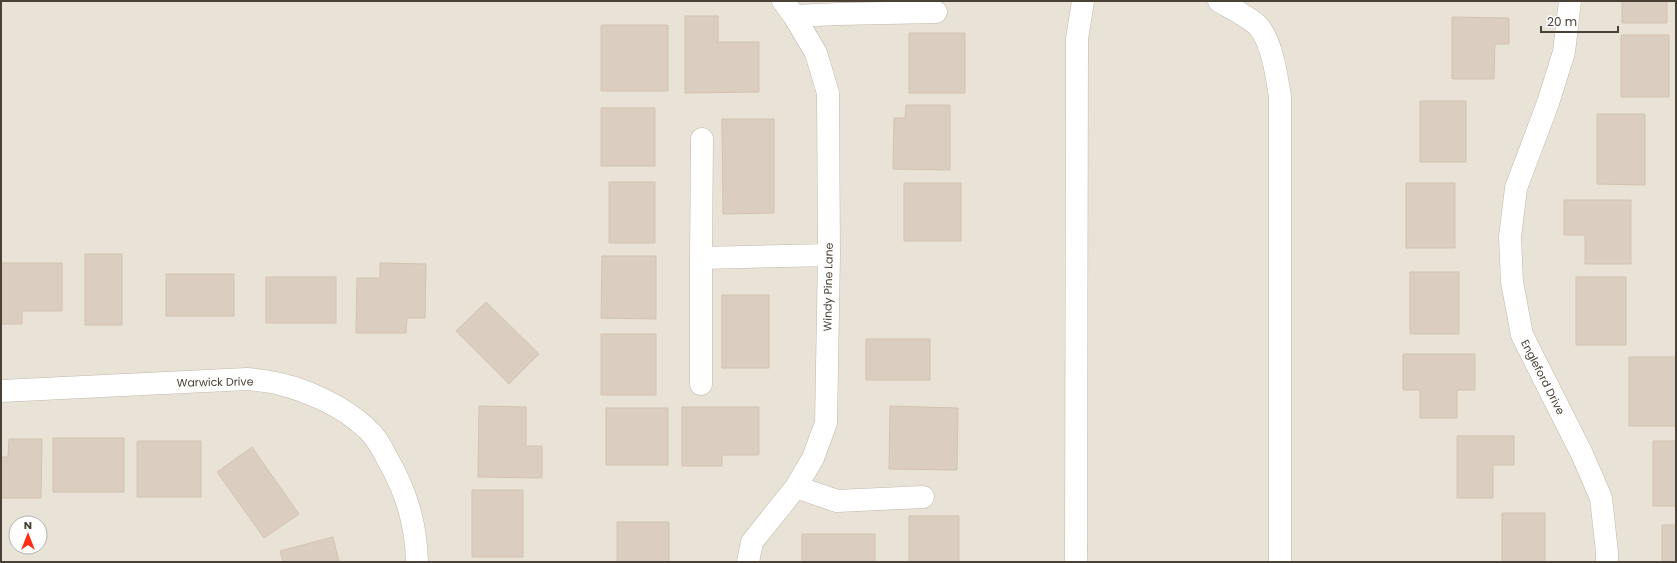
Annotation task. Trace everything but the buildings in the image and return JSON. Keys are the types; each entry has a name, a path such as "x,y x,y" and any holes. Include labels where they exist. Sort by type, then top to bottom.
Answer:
{"street":[{"path":"1076,562 1077,39 1083,1"},
{"path":"1219,1 1258,25 1264,35 1275,65 1280,97 1280,562"},
{"name":"Engleford Drive","path":"1570,1 1564,52 1548,103 1516,188 1510,237 1512,282 1522,335 1582,454 1601,498 1607,562"},
{"path":"789,9 838,14 936,12"},
{"name":"Windy Pine Lane","path":"748,562 752,542 796,487 813,458 826,423 829,255 828,93 816,53 789,9"},
{"path":"701,384 702,139"},
{"path":"701,258 829,255"},
{"name":"Warwick Drive","path":"1,391 247,379 279,384 313,395 342,411 366,427 377,440 400,480 411,512 417,562"},
{"path":"796,487 837,501 923,497"}],"shaded area":[{"path":"1,1 1676,1 1676,562 1,562"}]}
